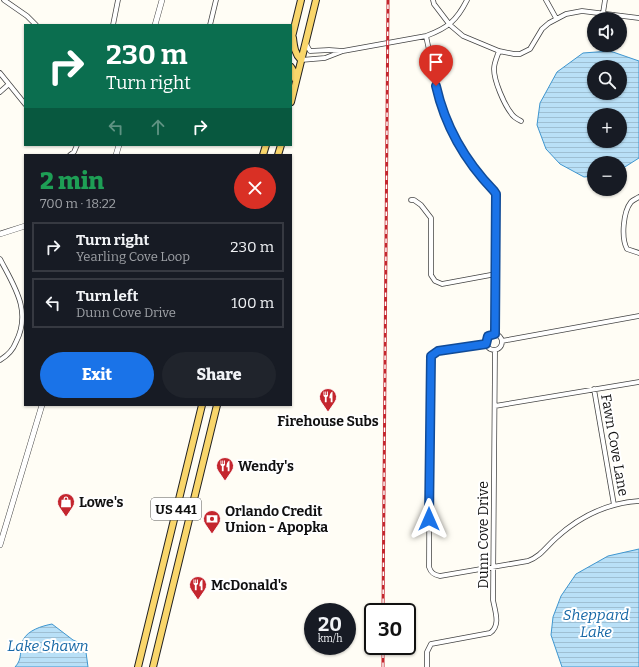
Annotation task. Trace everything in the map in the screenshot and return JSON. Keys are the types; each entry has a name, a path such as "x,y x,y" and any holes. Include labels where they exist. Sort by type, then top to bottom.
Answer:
{"main road":[{"path":"301,0 292,39 294,50 301,60"},
{"path":"292,98 316,0"},
{"path":"292,69 296,83"},
{"name":"US 441","path":"138,667 202,406"},
{"name":"US 441","path":"153,667 217,406"}],"street":[{"path":"4,0 27,16 35,24"},
{"path":"112,24 118,0"},
{"path":"155,24 162,0"},
{"path":"210,24 216,0"},
{"path":"433,0 434,4 450,25 463,36 499,51 514,54 520,54 526,51 534,44 542,30 556,18 575,12 587,12"},
{"path":"301,60 325,58 343,51 426,36 450,25 459,15 467,0"},
{"path":"546,0 556,18"},
{"path":"603,12 605,0"},
{"path":"627,16 639,18"},
{"path":"426,36 440,104 446,119 454,137 465,154 477,172 496,194 495,334"},
{"path":"306,42 306,47 310,51 343,51"},
{"path":"499,51 494,67 495,76 501,94 510,113 514,118 521,121"},
{"path":"0,73 24,103"},
{"path":"0,92 9,84"},
{"path":"639,197 632,201 629,205 623,234 627,249 639,253"},
{"path":"410,200 414,200 421,205 430,218 431,274 435,281 442,284 496,274"},
{"path":"0,234 24,226"},
{"path":"0,259 20,300 23,321 20,334 13,349 0,360"},
{"path":"502,341 639,316"},
{"path":"495,334 500,336 502,341 500,348 495,350 488,348 486,344 488,336 495,334"},
{"path":"486,344 438,351 434,353 430,360 429,567 431,572 440,576 534,559 540,556 555,539 578,522 596,512 614,505 639,501"},
{"name":"Dunn Cove Drive","path":"427,667 427,652 431,644 490,633 496,624 493,600 495,350"},
{"path":"495,406 639,382"},
{"name":"Fawn Cove Lane","path":"594,389 614,505"},
{"path":"0,545 42,406"}],"water":[{"path":"613,52 639,61 639,158 627,166 627,156 587,156 587,177 584,177 560,164 546,149 537,125 540,103 557,72 583,53"},
{"name":"Sheppard Lake","path":"639,549 639,667 562,667 551,635 553,617 561,596 576,574 608,556"},
{"name":"Lake Shawn","path":"52,624 73,640 85,645 88,667 15,667 20,658 22,644 25,637 36,629"}],"railway":[{"path":"383,603 388,0"},
{"path":"383,655 383,667"}],"place":[{"name":"Firehouse Subs","path":"328,412"},
{"name":"Wendy's","path":"225,481"},
{"name":"Lowe's","path":"66,517"},
{"name":"Orlando Credit Union - Apopka","path":"212,534"},
{"name":"McDonald's","path":"198,600"}],"route":[{"path":"429,519 431,356 438,351 486,344 488,336 495,334 496,194 477,172 454,137 440,104 436,86"}]}
